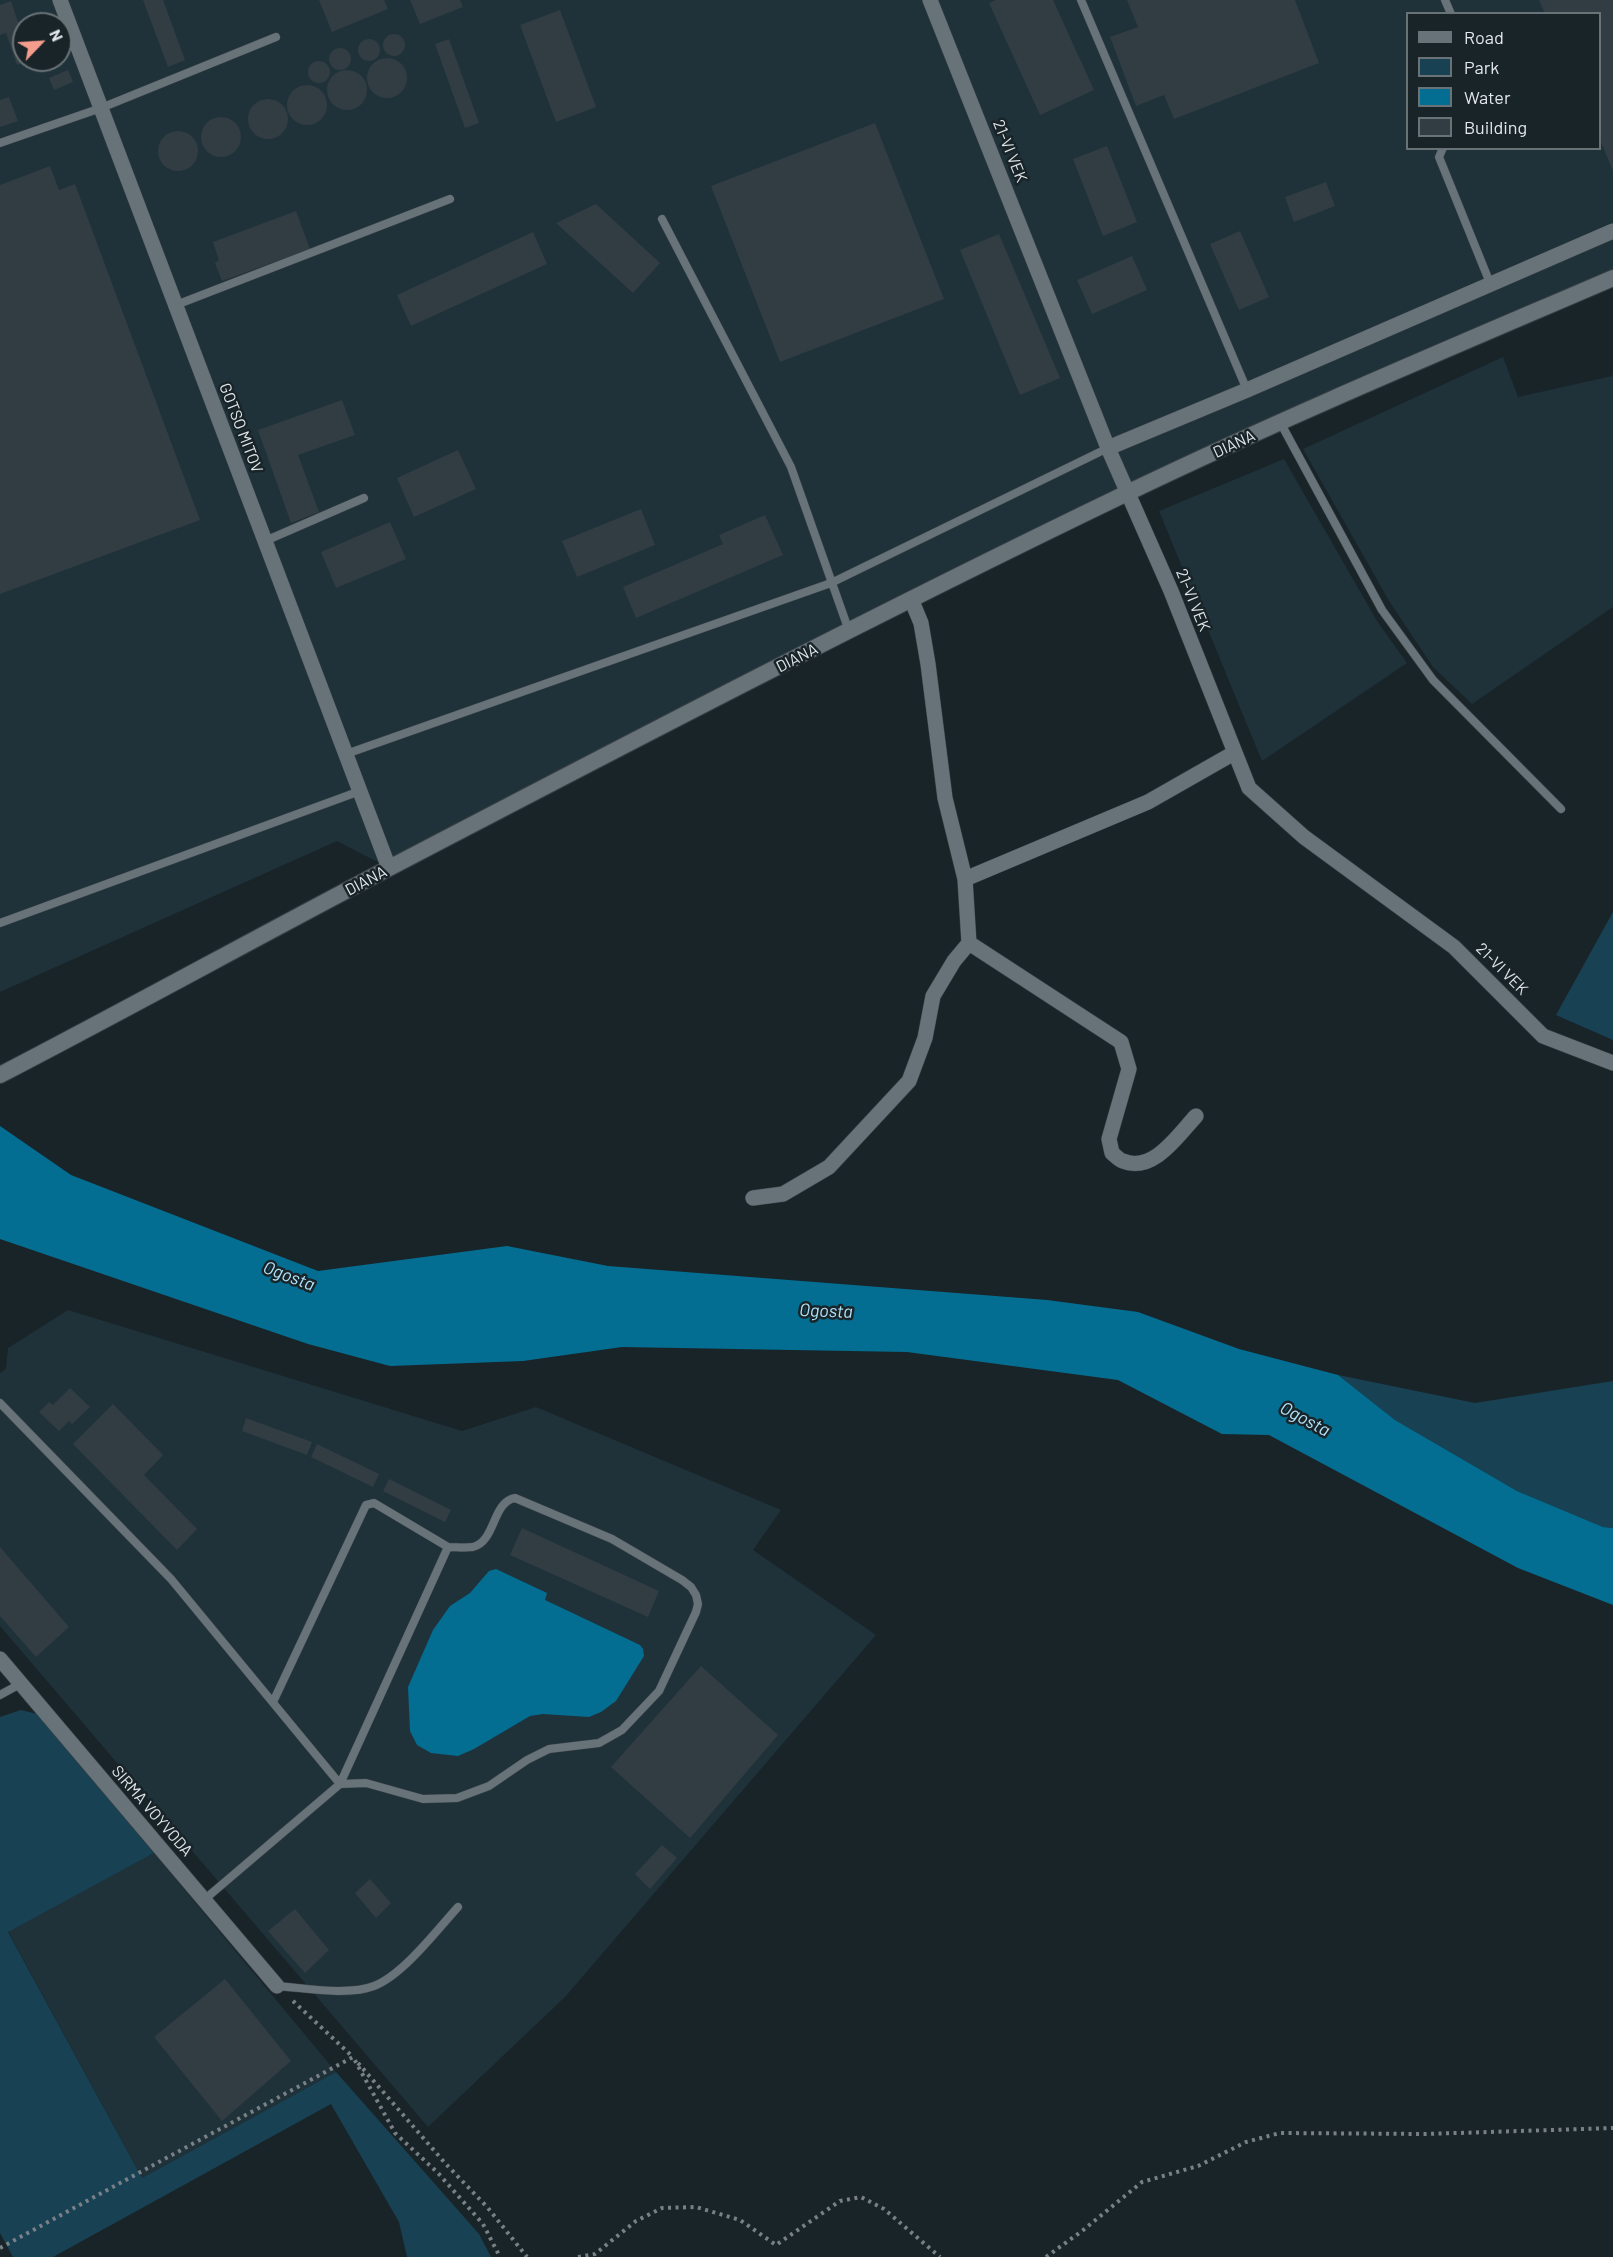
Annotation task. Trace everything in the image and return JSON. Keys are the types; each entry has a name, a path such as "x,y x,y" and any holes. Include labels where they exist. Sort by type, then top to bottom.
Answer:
{"main road":[{"name":"DIANA","path":"0,1075 389,868 910,599 1127,493 1280,422 1613,278"}],"street":[{"name":"GOTSO MITOV","path":"60,0 389,868"},
{"name":"21-VI VEK","path":"930,0 1108,448 1171,591 1249,788 1304,837 1454,947 1543,1036 1613,1063"},
{"path":"1108,448 1613,231"},
{"path":"753,1198 783,1194 829,1167 909,1081 925,1038 933,996 969,943 965,879 945,798 921,623 910,599"},
{"path":"965,879 1148,802 1234,753"},
{"path":"969,943 1121,1042 1129,1069 1109,1139 1112,1153 1123,1161 1140,1164 1169,1146 1196,1116"},
{"name":"SIRMA VOYVODA","path":"0,1659 277,1986"}],"lane":[{"path":"1081,0 1247,390"},
{"path":"0,143 101,108 276,37"},
{"path":"1442,150 1439,157 1490,283"},
{"path":"176,305 450,200"},
{"path":"662,219 791,467 849,631"},
{"path":"1280,422 1382,610 1433,680 1561,809"},
{"path":"346,754 831,583 1108,448"},
{"path":"265,541 364,498"},
{"path":"0,923 360,791"},
{"path":"0,1403 171,1579 340,1784"},
{"path":"273,1702 366,1505 374,1503 448,1547 474,1547 485,1540 503,1505 509,1499 515,1498 612,1539 682,1580 691,1587 696,1595 698,1604 696,1612 659,1691 622,1730 598,1743 549,1749 526,1760 489,1786 458,1798 423,1799 366,1783 340,1784"},
{"path":"205,1899 340,1784 448,1547"},
{"path":"0,1695 20,1684"},
{"path":"277,1986 350,1990 373,1987 393,1977 458,1907"}],"path":[{"path":"277,1986 353,2057 445,2163 488,2208 527,2257"},
{"path":"0,2248 353,2057"},
{"path":"353,2057 395,2133 438,2173 483,2224 500,2257"},
{"path":"1046,2257 1142,2182 1198,2166 1246,2142 1280,2133 1426,2134 1613,2128"},
{"path":"579,2257 595,2254 636,2220 662,2208 696,2207 740,2220 776,2245 840,2201 861,2197 884,2209 940,2257"}],"shaded area":[{"path":"0,0 1613,0 1613,278 1280,422 389,868 337,841 0,992"},
{"path":"1503,357 1518,397 1612,376 1613,372 1613,607 1472,704 1433,667 1389,601 1303,449"},
{"path":"1284,459 1377,621 1407,663 1262,761 1159,511"},
{"path":"68,1310 462,1431 536,1407 781,1510 753,1550 876,1635 565,1997 428,2127 0,1626 0,1373 6,1369 8,1348"},
{"path":"154,1853 336,2072 142,2178 8,1931"}],"green space":[{"path":"1613,912 1613,1040 1556,1015"},
{"path":"1338,1375 1475,1403 1613,1381 1613,1528 1603,1527 1517,1491 1395,1420"},
{"path":"21,1710 37,1714 154,1853 8,1932 142,2178 336,2072 479,2234 491,2257 407,2257 399,2222 331,2104 53,2257 13,2257 0,2233 0,1717"}],"water":[{"name":"Ogosta","path":"0,1126 71,1175 318,1271 507,1246 608,1266 1047,1300 1138,1312 1239,1349 1338,1375 1395,1420 1517,1491 1603,1527 1613,1528 1613,1605 1518,1568 1269,1435 1222,1434 1118,1380 907,1352 622,1347 523,1361 390,1366 308,1344 0,1239"},
{"path":"496,1569 547,1593 545,1600 640,1645 644,1656 616,1701 601,1712 589,1717 543,1714 530,1716 458,1756 431,1753 417,1745 410,1731 408,1687 433,1630 450,1606 470,1593 489,1571"}],"building":[{"path":"143,0 163,0 185,60 168,67"},
{"path":"319,0 384,0 388,9 332,32"},
{"path":"410,0 460,0 463,7 420,24"},
{"path":"996,0 1053,0 1094,90 1040,115 989,3"},
{"path":"1127,0 1295,0 1319,63 1174,119 1164,95 1136,106 1110,37 1138,27"},
{"path":"1539,0 1613,0 1613,171 1601,142 1601,12 1544,12"},
{"path":"11,1 15,12 12,12 12,50 6,33 0,35 0,5"},
{"path":"560,10 596,107 556,122 520,25"},
{"path":"394,34 402,37 405,45 402,53 394,56 386,53 383,45 386,37"},
{"path":"369,39 377,42 380,50 377,58 369,61 361,58 358,50 361,42"},
{"path":"449,39 479,123 465,128 435,44"},
{"path":"340,48 348,51 351,59 348,67 340,70 332,67 329,59 332,51"},
{"path":"387,58 401,64 407,78 401,92 387,98 373,92 367,78 373,64"},
{"path":"319,61 327,64 330,72 327,80 319,83 311,80 308,72 311,64"},
{"path":"347,70 361,76 367,90 361,104 347,110 333,104 327,90 333,76"},
{"path":"69,72 73,82 54,90 49,78"},
{"path":"307,85 321,91 327,105 321,119 307,125 293,119 287,105 293,91"},
{"path":"9,97 18,121 0,127 0,100"},
{"path":"268,99 282,105 288,119 282,133 268,139 254,133 248,119 254,105"},
{"path":"221,117 235,123 241,137 235,151 221,157 207,151 201,137 207,123"},
{"path":"875,123 944,299 780,362 711,186"},
{"path":"178,131 192,137 198,151 192,165 178,171 164,165 158,151 164,137"},
{"path":"1107,146 1137,222 1103,236 1073,159"},
{"path":"50,166 59,190 75,184 200,520 0,594 0,185"},
{"path":"1326,182 1335,206 1294,222 1285,197"},
{"path":"596,204 660,263 633,293 556,223"},
{"path":"296,211 310,249 222,281 215,263 219,260 213,242"},
{"path":"1240,231 1269,297 1239,310 1210,244"},
{"path":"533,232 547,264 411,326 397,295"},
{"path":"999,234 1060,378 1020,395 960,250"},
{"path":"1132,256 1147,290 1092,314 1077,280"},
{"path":"342,400 355,435 298,455 319,512 291,523 258,430"},
{"path":"458,450 476,489 414,517 397,478"},
{"path":"641,509 655,545 577,577 562,541"},
{"path":"765,515 783,555 636,618 623,587 723,544 719,535"},
{"path":"390,522 406,559 336,588 321,552"},
{"path":"70,1388 90,1407 72,1424 69,1421 59,1431 39,1412 49,1402 53,1405"},
{"path":"113,1404 163,1455 144,1475 197,1529 177,1550 73,1444"},
{"path":"246,1418 312,1442 307,1455 242,1431"},
{"path":"317,1444 379,1474 373,1487 311,1457"},
{"path":"389,1479 451,1510 445,1522 383,1491"},
{"path":"522,1528 659,1591 648,1617 510,1555"},
{"path":"0,1547 69,1627 36,1657 0,1616"},
{"path":"701,1666 778,1735 690,1838 611,1767"},
{"path":"662,1845 677,1858 650,1889 635,1874"},
{"path":"370,1879 391,1903 376,1918 355,1893"},
{"path":"295,1909 329,1950 305,1973 268,1931"},
{"path":"225,1979 291,2061 222,2121 154,2037"}]}
